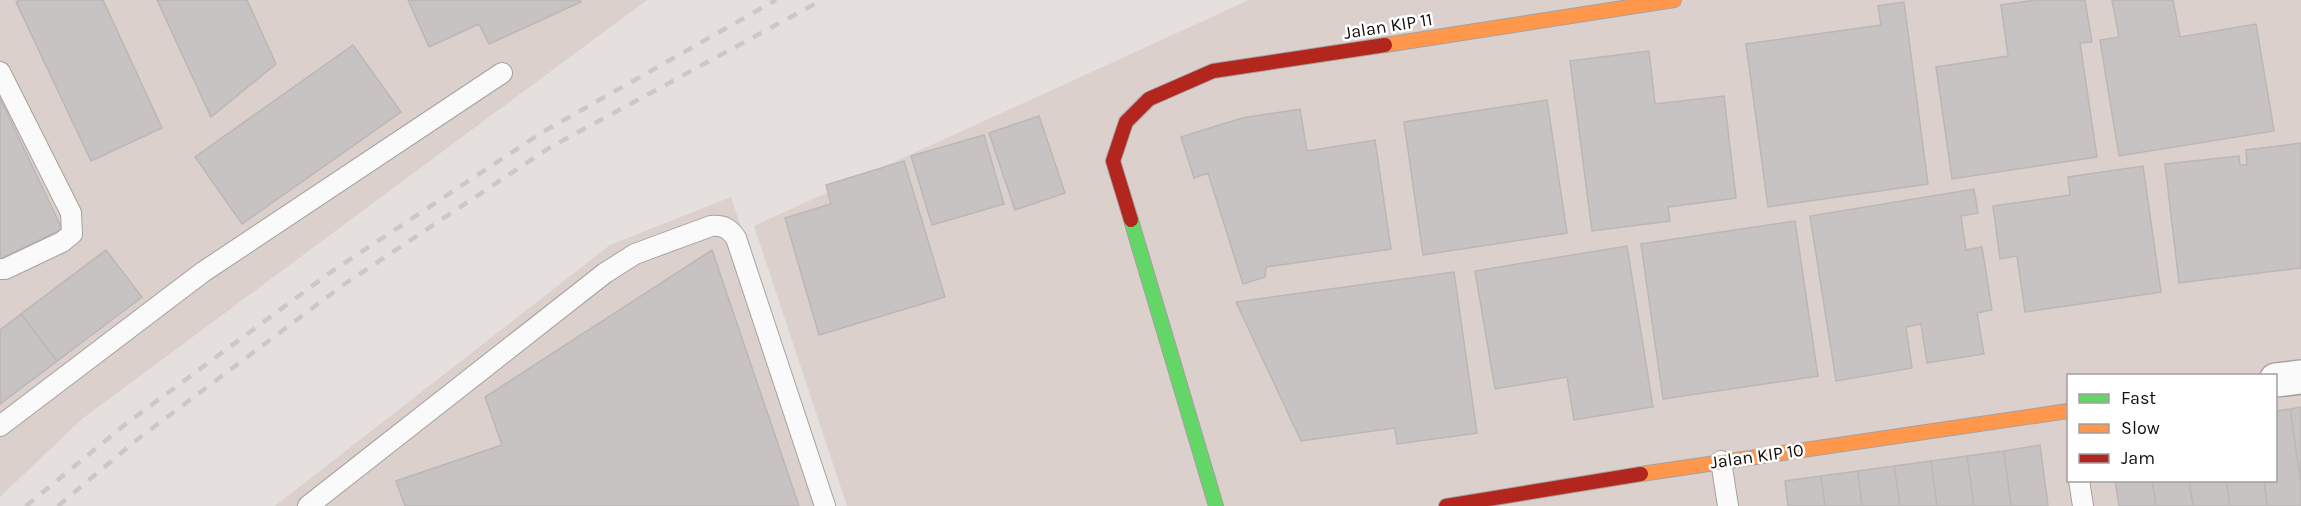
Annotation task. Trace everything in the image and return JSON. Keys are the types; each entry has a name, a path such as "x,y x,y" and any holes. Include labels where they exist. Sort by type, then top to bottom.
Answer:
{"street":[{"name":"Jalan KIP 11","path":"1216,506 1113,161 1126,122 1149,99 1213,71 1674,0"},
{"path":"2277,380 2301,376"},
{"name":"Jalan KIP 10","path":"1446,506 1721,461 2067,411"}],"lane":[{"path":"0,72 71,213 72,234 24,260 0,269"},
{"path":"0,426 203,272 502,73"},
{"path":"316,502 605,273 635,254 711,226 721,226 730,230 736,238 825,506"},
{"path":"1721,461 1728,506"},
{"path":"2079,482 2083,506"}],"shaded area":[{"path":"0,0 647,0 82,419 0,497"},
{"path":"1249,0 2301,0 2301,506 847,506 754,226"},
{"path":"731,197 834,506 275,506 610,245"}],"building":[{"path":"20,0 103,0 162,128 91,161 16,2"},
{"path":"157,0 247,0 276,64 211,117"},
{"path":"408,0 580,0 581,2 489,44 479,24 429,47"},
{"path":"2035,0 2085,0 2092,42 2080,43 2097,157 1952,179 1936,67 2008,56 2001,5"},
{"path":"2112,0 2173,0 2180,37 2256,24 2274,131 2119,156 2100,40 2119,37"},
{"path":"1904,2 1928,184 1768,207 1746,44 1881,25 1878,6"},
{"path":"353,45 401,112 242,224 195,157"},
{"path":"1649,51 1655,104 1724,96 1736,198 1668,207 1670,221 1592,231 1570,61"},
{"path":"0,98 62,229 0,259"},
{"path":"1547,100 1567,233 1423,255 1404,122"},
{"path":"1300,109 1307,151 1375,140 1391,249 1266,267 1265,277 1243,284 1208,173 1194,178 1181,137 1242,118"},
{"path":"1039,116 1065,193 1015,210 989,133"},
{"path":"984,135 1004,204 932,225 911,156"},
{"path":"2301,143 2301,268 2179,283 2165,164 2239,156 2240,165 2247,165 2246,150"},
{"path":"904,161 945,297 819,335 785,218 831,204 826,185"},
{"path":"2143,166 2161,292 2025,312 2017,256 2000,259 1993,206 2070,195 2068,177"},
{"path":"1974,189 1978,213 1961,216 1966,250 1982,247 1992,310 1977,313 1984,354 1927,363 1921,324 1906,327 1912,368 1836,381 1810,216"},
{"path":"1795,221 1818,376 1663,399 1641,244"},
{"path":"1627,246 1653,407 1574,420 1567,377 1495,389 1475,271"},
{"path":"106,250 142,297 57,361 21,314"},
{"path":"712,250 799,506 405,506 396,481 502,445 485,397"},
{"path":"1454,272 1477,433 1397,444 1395,428 1301,441 1236,302"},
{"path":"21,314 57,361 0,404 0,330"},
{"path":"2301,407 2301,483 2290,409"},
{"path":"2290,409 2301,483 2301,506 2267,506 2264,482 2277,482 2277,411"},
{"path":"2040,445 2048,506 2011,506 2004,451"},
{"path":"2004,451 2011,506 1974,506 1967,456"},
{"path":"1967,456 1974,506 1937,506 1931,461"},
{"path":"1931,461 1937,506 1900,506 1894,466"},
{"path":"1894,466 1900,506 1862,506 1858,471"},
{"path":"1858,471 1862,506 1825,506 1821,476"},
{"path":"1821,476 1825,506 1788,506 1785,481"},
{"path":"2115,482 2152,482 2156,506 2119,506"},
{"path":"2152,482 2189,482 2193,506 2156,506"},
{"path":"2189,482 2226,482 2230,506 2193,506"},
{"path":"2226,482 2264,482 2267,506 2230,506"}],"railway":[{"path":"26,506 127,423 331,272 541,133 776,0"},
{"path":"58,506 139,438 343,285 549,148 822,0"}],"traffic: fast":[{"path":"1131,220 1216,506"}],"traffic: slow":[{"path":"1385,45 1674,0"},
{"path":"1641,474 2067,411"}],"traffic: jam":[{"path":"1131,220 1113,161 1126,122 1149,99 1213,71 1385,45"},
{"path":"1446,506 1641,474"}]}
